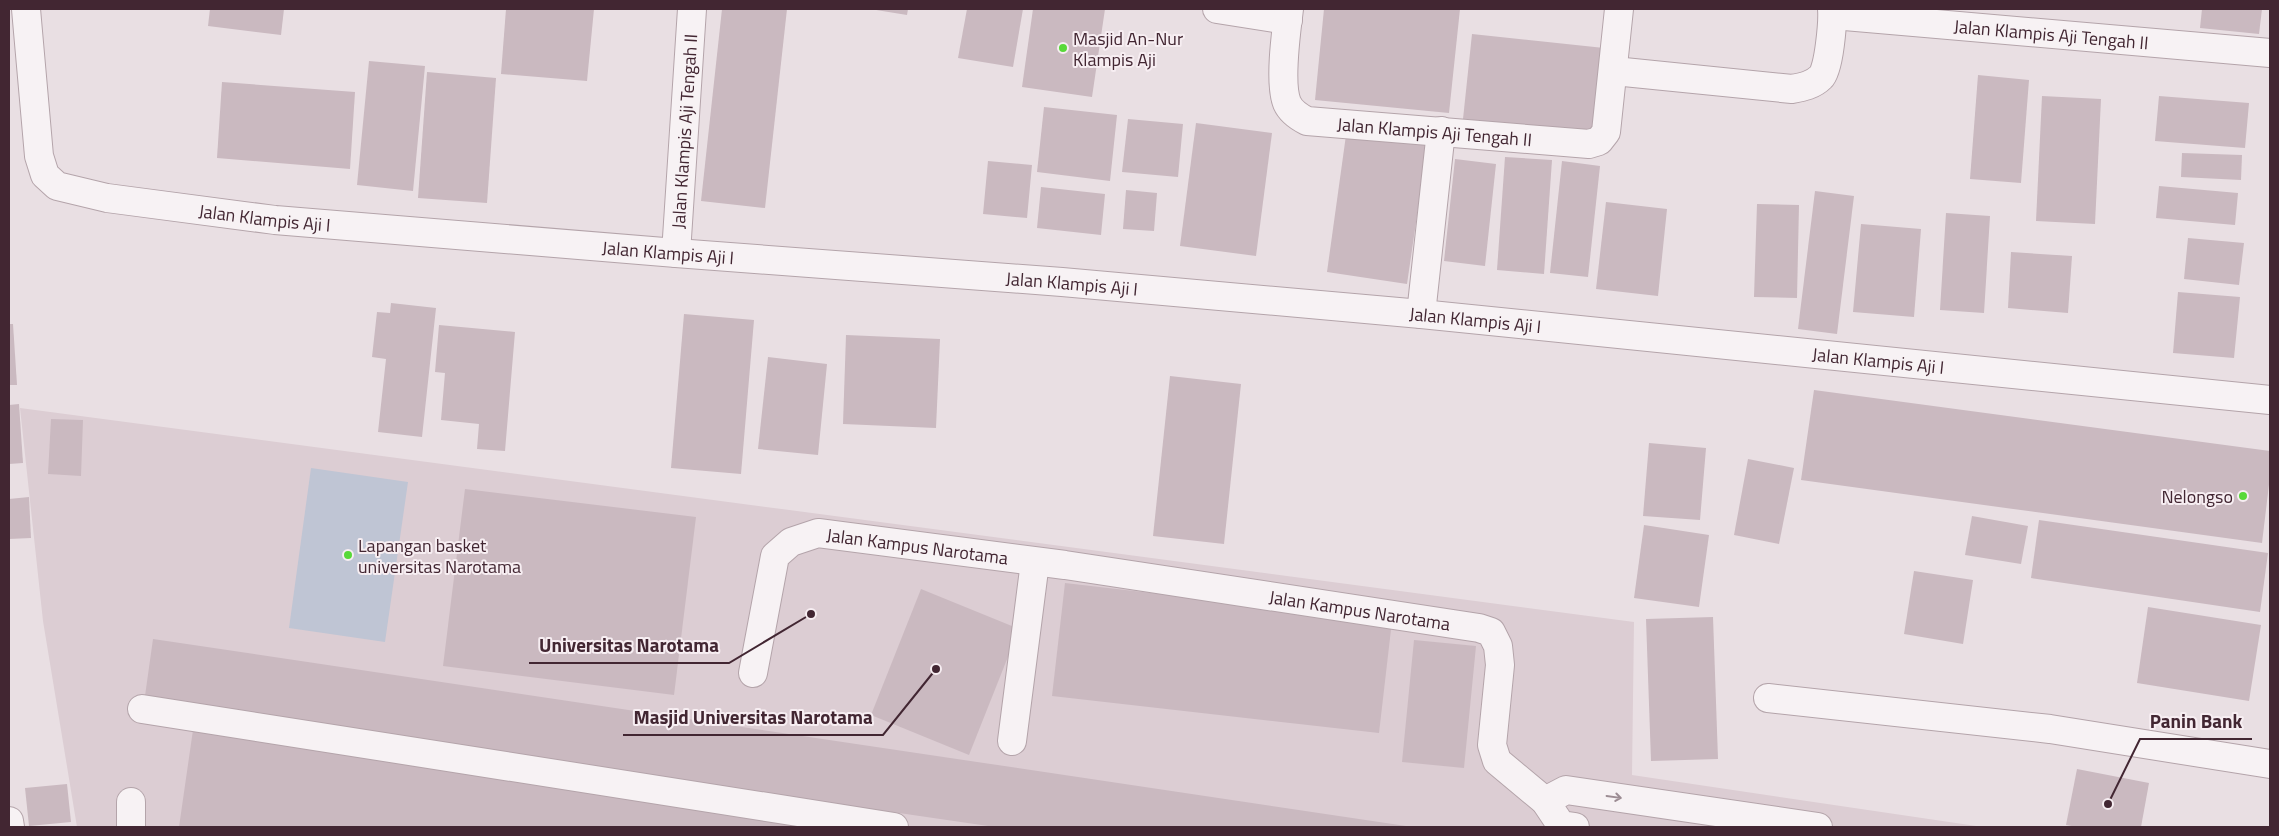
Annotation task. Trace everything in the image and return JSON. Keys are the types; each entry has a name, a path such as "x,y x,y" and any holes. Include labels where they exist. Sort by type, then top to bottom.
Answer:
{"street":[{"name":"Jalan Klampis Aji I","path":"26,9 39,156 45,175 58,186 107,198 275,220 1062,282 1420,314 2270,400"},
{"name":"Jalan Klampis Aji Tengah II","path":"676,253 692,9"},
{"name":"Jalan Klampis Aji Tengah II","path":"1217,9 1288,14 1284,86 1288,104 1295,114 1307,121 1589,144 1599,141 1606,132 1614,71 1619,9"},
{"name":"Jalan Klampis Aji Tengah II","path":"1614,71 1792,89 1809,85 1823,76 1833,12 2270,53"},
{"path":"1420,314 1441,131"},
{"name":"Jalan Kampus Narotama","path":"754,673 775,556 791,542 818,533 1285,597 1479,628 1491,632 1498,646 1500,665 1492,745 1496,761 1545,801 1561,825 1575,827"},
{"path":"1012,741 1035,562"},
{"path":"1768,698 2050,730 2270,764"},
{"path":"142,709 894,827"},
{"path":"1545,801 1566,790 1818,827"},
{"path":"9,821 10,827"}],"shaded area":[{"path":"20,408 1634,622 1632,775 1983,827 77,827 43,621"},
{"name":"Lapangan basket universitas Narotama","path":"311,468 408,482 385,642 289,628"}],"building":[{"path":"210,9 284,9 281,35 208,26"},
{"path":"506,9 594,9 587,81 501,74"},
{"path":"722,9 787,9 765,208 701,201"},
{"path":"870,9 908,9 907,15"},
{"path":"967,9 1023,9 1013,67 958,58"},
{"name":"Masjid An-Nur Klampis Aji","path":"1033,9 1105,9 1092,97 1022,87"},
{"path":"1324,9 1460,9 1449,113 1315,100"},
{"path":"2202,9 2262,9 2259,34 2200,28"},
{"path":"1472,34 1604,48 1595,133 1463,119"},
{"path":"369,61 425,66 413,191 357,185"},
{"path":"427,72 496,78 487,203 418,198"},
{"path":"1978,75 2029,80 2021,183 1970,179"},
{"path":"222,82 355,92 350,169 217,158"},
{"path":"2042,96 2101,99 2095,224 2036,221"},
{"path":"2159,96 2249,103 2245,148 2155,141"},
{"path":"1044,107 1117,115 1110,181 1037,172"},
{"path":"1128,119 1183,124 1178,177 1122,172"},
{"path":"1196,123 1272,133 1256,256 1180,246"},
{"path":"1347,128 1428,140 1407,284 1327,272"},
{"path":"2182,153 2242,155 2241,180 2181,177"},
{"path":"1505,157 1552,160 1544,274 1497,270"},
{"path":"1455,159 1496,164 1485,266 1444,261"},
{"path":"988,161 1032,165 1027,218 983,214"},
{"path":"1562,161 1600,166 1588,277 1550,273"},
{"path":"2159,186 2238,193 2235,225 2156,218"},
{"path":"1041,187 1105,194 1101,235 1037,228"},
{"path":"1126,190 1157,193 1154,231 1123,229"},
{"path":"1815,191 1854,196 1837,334 1798,329"},
{"path":"1606,202 1667,209 1658,296 1596,289"},
{"path":"1757,204 1799,205 1797,298 1754,297"},
{"path":"1946,213 1990,216 1984,313 1940,310"},
{"path":"1861,224 1921,229 1914,317 1853,312"},
{"path":"2188,238 2244,243 2239,285 2184,279"},
{"path":"2011,252 2072,256 2068,313 2008,308"},
{"path":"2178,292 2240,297 2234,358 2173,353"},
{"path":"391,303 436,308 422,437 378,432 386,359 372,357 377,312 390,313"},
{"path":"684,314 754,320 741,474 671,468"},
{"path":"9,324 13,324 17,385 9,385"},
{"path":"439,325 515,332 505,451 477,449 479,424 441,420 445,373 435,372"},
{"path":"846,335 940,339 936,428 843,424"},
{"path":"768,357 827,364 818,455 758,449"},
{"path":"1170,376 1241,384 1224,544 1153,536"},
{"path":"1814,390 2270,451 2270,476 2262,543 1801,480"},
{"path":"19,404 23,463 9,464 9,405"},
{"path":"51,419 83,420 81,476 48,474"},
{"path":"1649,443 1706,448 1700,520 1643,516"},
{"path":"1748,459 1794,468 1779,544 1734,535"},
{"path":"465,489 696,517 674,695 443,666"},
{"path":"29,497 31,538 9,539 9,499"},
{"path":"1972,516 2028,526 2021,564 1965,555"},
{"path":"2039,520 2268,553 2260,612 2031,578"},
{"path":"1644,525 1709,535 1699,607 1634,598"},
{"path":"1914,571 1973,580 1963,644 1904,634"},
{"path":"1065,583 1392,621 1379,733 1052,696"},
{"path":"921,589 1019,629 969,755 871,715"},
{"path":"2148,607 2261,625 2249,701 2137,683"},
{"path":"1713,617 1718,759 1651,761 1646,619"},
{"path":"153,639 1406,827 995,827 144,703"},
{"path":"1414,640 1476,646 1464,768 1402,762"},
{"path":"194,723 863,827 179,827"},
{"path":"2077,769 2149,783 2141,827 2077,827 2066,825"},
{"path":"67,784 71,822 29,826 25,788"}],"place":[{"name":"Masjid An-Nur Klampis Aji","path":"1063,48"},
{"name":"Nelongso","path":"2243,496"},
{"name":"Lapangan basket universitas Narotama","path":"348,555"},
{"name":"Universitas Narotama","path":"811,614"},
{"name":"Masjid Universitas Narotama","path":"936,669"},
{"name":"Panin Bank","path":"2108,804"}]}
